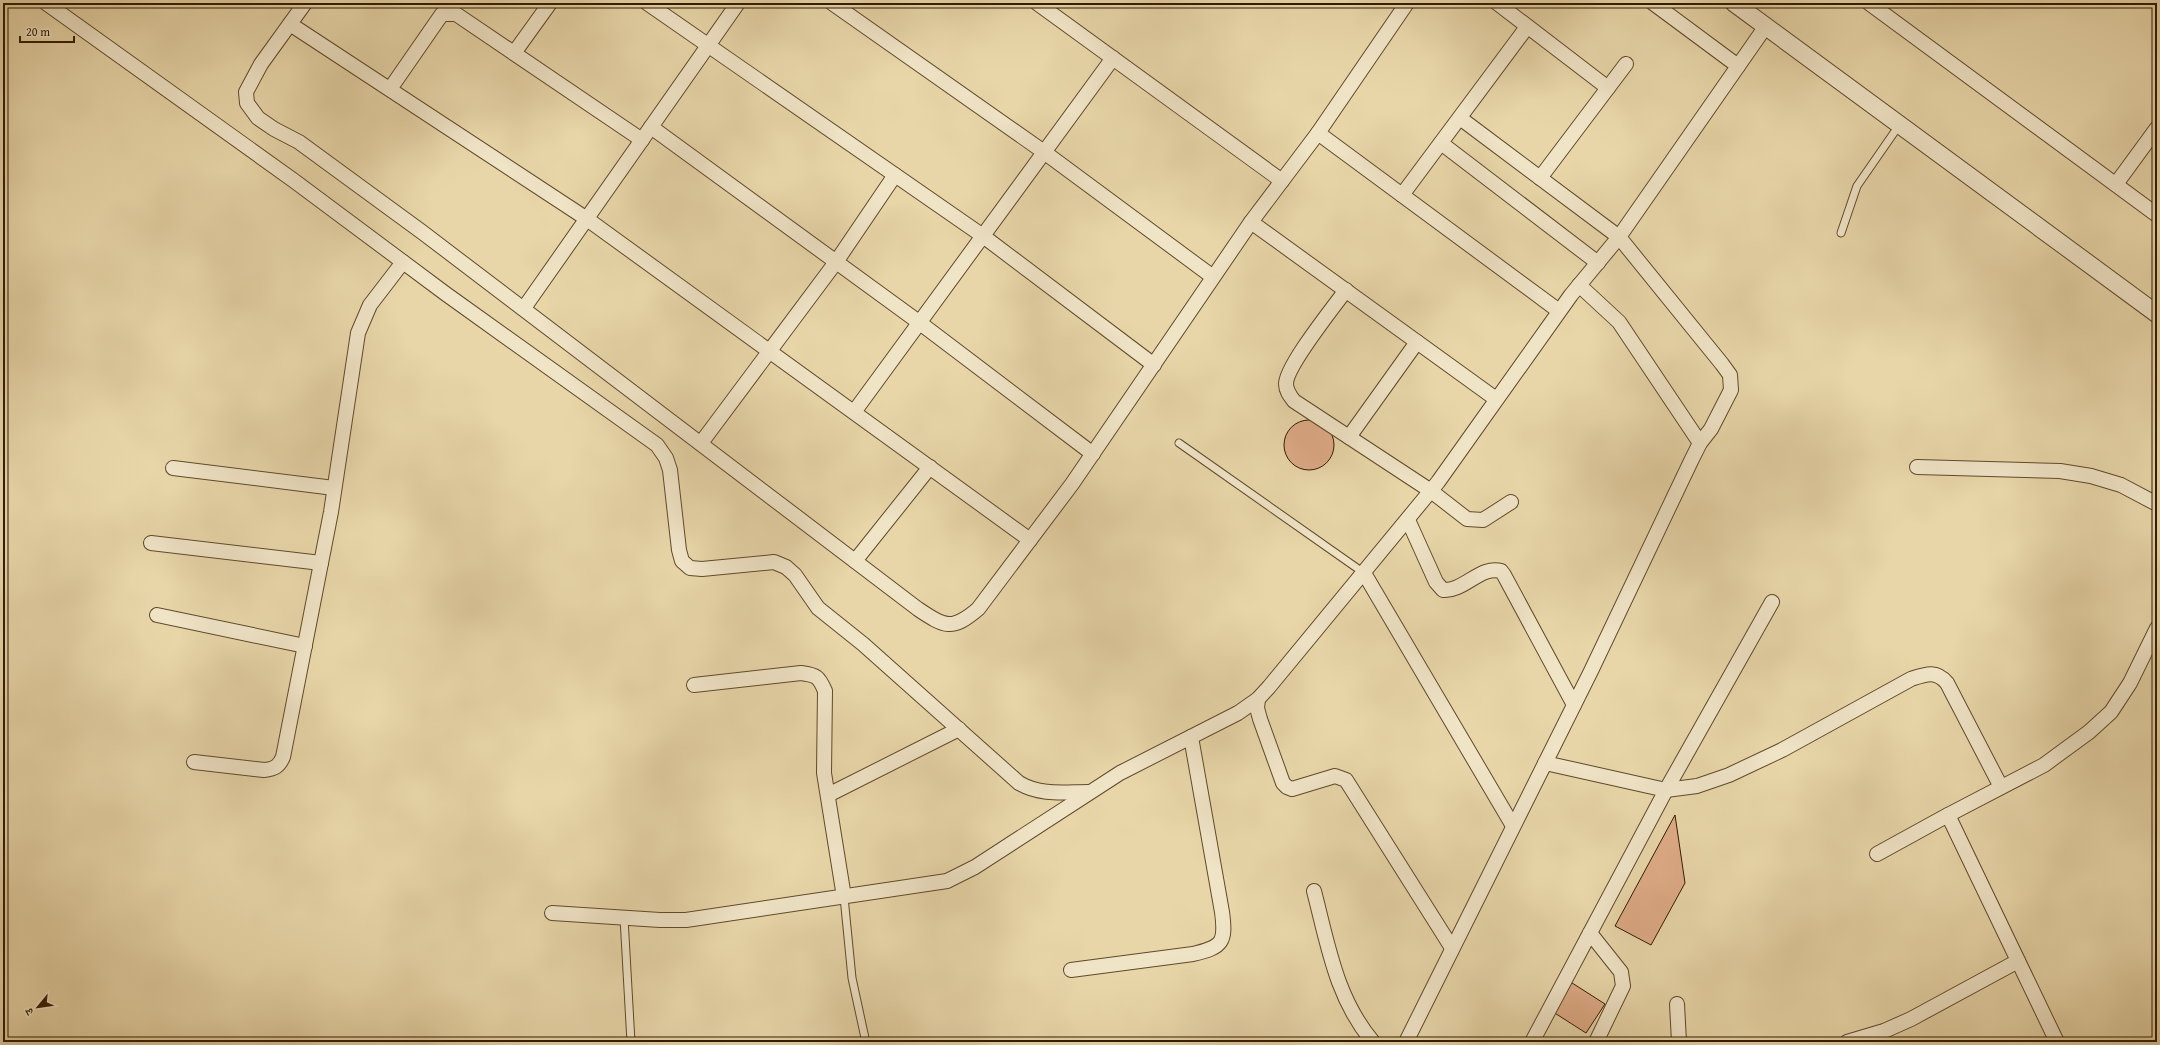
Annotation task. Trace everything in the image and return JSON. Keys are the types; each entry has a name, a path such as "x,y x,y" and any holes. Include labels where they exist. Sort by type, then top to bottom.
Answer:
{"street":[{"path":"46,3 293,180 403,262 657,445 666,458 670,470 679,550 682,560 690,568 702,569 774,562 786,567 795,575 818,608 864,644 1019,784 1031,790 1042,792 1090,792"},
{"path":"305,3 261,64 246,92 247,103 258,118 274,129 305,146 524,308 855,562 937,622 951,624 964,620 978,609 1030,540 1093,454 1251,222 1318,133 1407,3"},
{"path":"514,53 550,3"},
{"path":"647,3 983,236 1154,365"},
{"path":"524,308 738,3"},
{"path":"832,3 1044,152 1213,277"},
{"path":"1038,3 1282,181"},
{"path":"1497,3 1608,88"},
{"path":"1653,3 1738,66"},
{"path":"1734,3 2157,314"},
{"path":"1869,3 2157,215"},
{"path":"390,89 442,14 456,14 642,140"},
{"path":"290,24 587,219 1030,540"},
{"path":"552,913 660,920 686,920 947,881 975,867 1090,792 1143,760 1238,713 1258,699 1431,491 1579,285 1619,237 1766,26"},
{"path":"1402,195 1528,27"},
{"path":"854,412 1113,58"},
{"path":"1540,178 1626,64"},
{"path":"1406,1042 1574,705 1700,443 1711,429 1731,390 1730,375 1619,237 1460,118"},
{"path":"651,128 920,323 1093,454"},
{"path":"2116,184 2157,128"},
{"path":"1318,133 1560,311"},
{"path":"1441,143 1598,263"},
{"path":"701,443 836,262 894,175"},
{"path":"1251,222 1496,399"},
{"path":"194,762 274,770 284,757 321,563 358,333 370,305 403,262"},
{"path":"1579,285 1618,322 1700,443"},
{"path":"1346,290 1290,369 1286,385 1288,394 1294,401 1431,491 1467,519 1475,521 1483,520 1511,502"},
{"path":"1349,437 1417,342"},
{"path":"855,562 930,467"},
{"path":"1917,467 2060,471 2091,476 2121,486 2157,504"},
{"path":"173,468 334,488"},
{"path":"1408,520 1436,582 1443,590 1451,589 1492,570 1501,571 1574,705"},
{"path":"151,543 321,563"},
{"path":"1364,573 1513,826"},
{"path":"1532,1042 1666,790 1772,602"},
{"path":"157,615 305,646"},
{"path":"1877,854 2044,765 2066,751 2111,712 2130,683 2157,628"},
{"path":"694,686 801,673 812,675 820,679 825,691 824,773 844,897"},
{"path":"1545,763 1666,790 1697,786 1729,775 1782,750 1911,678 1933,673 1942,677 1948,683 2001,787"},
{"path":"1258,699 1257,708 1260,719 1283,783 1292,789 1335,776 1346,780 1452,948"},
{"path":"828,795 959,729"},
{"path":"1071,970 1193,954 1208,950 1218,944 1225,932 1191,737"},
{"path":"1948,815 2057,1042"},
{"path":"1314,891 1332,961 1344,998 1359,1026 1373,1042"},
{"path":"1590,933 1621,972 1623,979 1623,986 1596,1042"},
{"path":"1847,1042 1884,1031 1911,1019 2018,960"},
{"path":"1677,1004 1679,1042"}],"lane":[{"path":"1841,233 1857,186 1900,124"},
{"path":"1179,444 1364,573"},
{"path":"844,897 852,978 864,1038"},
{"path":"624,918 631,1042"}],"building":[{"path":"1309,420 1318,422 1329,431 1334,445 1332,454 1323,465 1309,470 1300,468 1289,459 1284,445 1286,436 1295,425"},
{"path":"1675,815 1685,883 1651,945 1615,926"},
{"path":"1569,981 1605,1004 1586,1033 1550,1010"}]}
